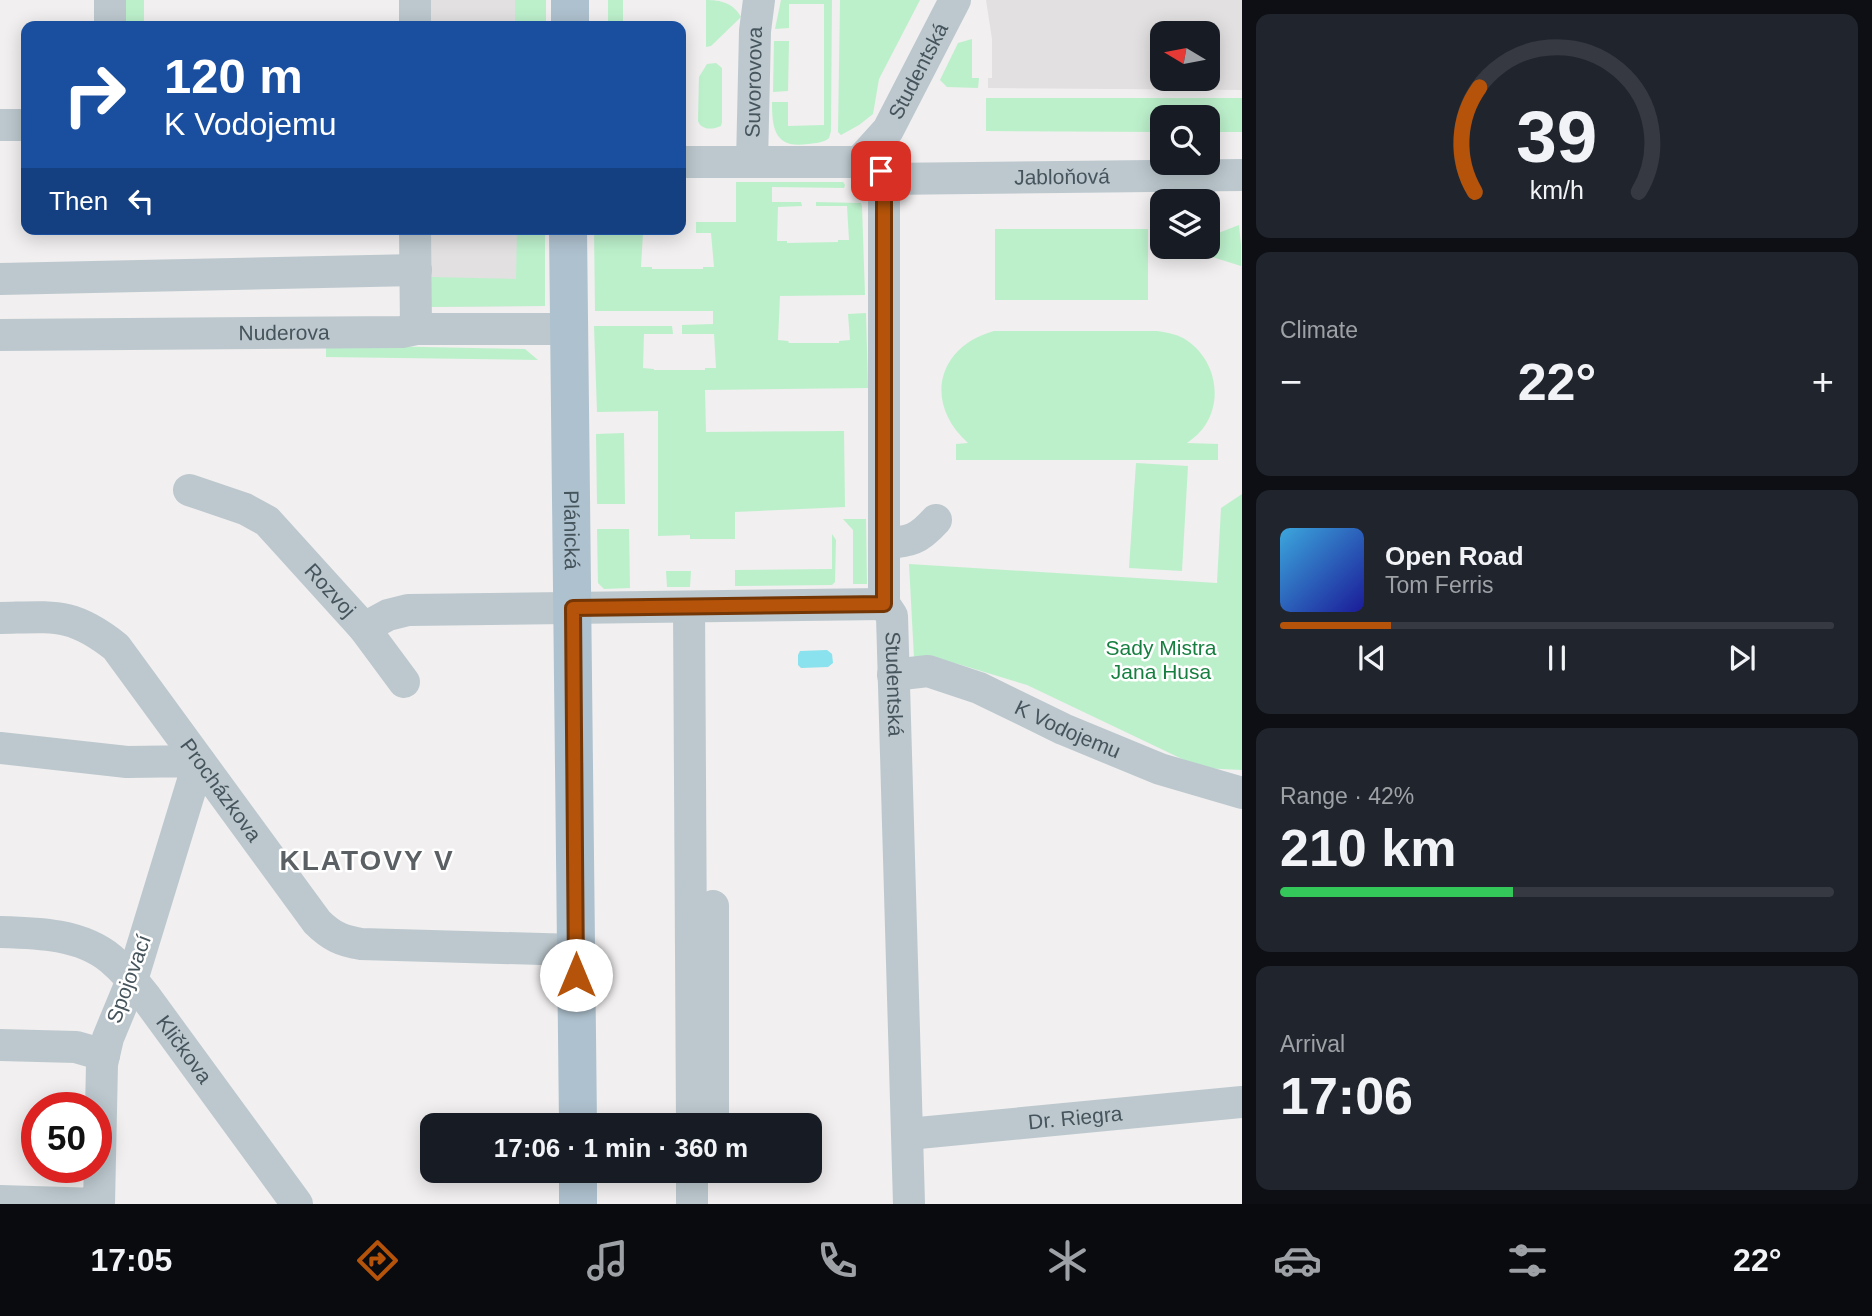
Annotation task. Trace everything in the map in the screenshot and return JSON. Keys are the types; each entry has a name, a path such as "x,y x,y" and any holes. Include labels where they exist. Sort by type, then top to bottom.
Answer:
{"main road":[{"path":"570,0 570,21"},
{"name":"Plánická","path":"568,235 578,1113"},
{"path":"578,1183 578,1204"}],"street":[{"path":"110,0 110,21"},
{"path":"415,0 415,21"},
{"name":"Suvorovova","path":"741,162 759,0"},
{"name":"Studentská","path":"909,1204 892,616 884,604 872,170 888,130 955,0"},
{"path":"0,125 21,125"},
{"path":"686,144 697,145 741,162"},
{"name":"Jabloňová","path":"686,162 741,162 872,170 1242,175"},
{"path":"415,235 416,329"},
{"path":"0,279 416,270"},
{"name":"Nuderova","path":"0,335 568,329"},
{"name":"Rozvoj","path":"189,491 245,509 267,521 364,628 388,615 408,610 573,608"},
{"path":"884,544 910,541 924,534 936,520"},
{"path":"573,608 884,604"},
{"path":"699,606 710,755"},
{"path":"692,1113 699,606"},
{"name":"Procházkova","path":"0,618 60,617 78,622 97,632 116,647 317,922 336,938 361,944 576,950"},
{"path":"364,628 404,682"},
{"name":"K Vodojemu","path":"893,675 928,671 979,688 1063,729 1160,769 1242,793"},
{"path":"0,748 127,762 199,761"},
{"name":"Spojovací","path":"99,1204 104,1055 108,1038 132,980 199,761"},
{"path":"713,906 713,1113"},
{"name":"Kličkova","path":"0,932 57,935 86,945 110,958 132,980 297,1204"},
{"path":"0,1045 76,1047 104,1055"},
{"name":"Dr. Riegra","path":"908,1134 1242,1102"},
{"path":"692,1183 692,1204"},
{"path":"713,1183 713,1204"},
{"path":"0,1200 99,1204"}],"shaded area":[{"path":"431,0 546,0 546,21 431,21"},
{"path":"986,0 1242,0 1242,90 1220,90 1220,21 1150,21 1150,89 988,88 988,78 992,78 992,39"},
{"path":"430,235 545,235 545,306 430,307"}],"green space":[{"path":"117,0 144,0 144,21 117,21"},
{"path":"515,0 546,0 546,21 515,21"},
{"path":"608,0 623,0 623,21 608,21"},
{"path":"706,0 726,3 741,17 711,46 706,47"},
{"path":"781,0 832,0 831,131 829,138 822,142 797,145 788,143 782,140 775,128 772,102 788,102 788,126 824,125 824,4 789,4 789,28 775,29"},
{"path":"840,0 920,0 879,79 873,114 841,135 838,132"},
{"path":"972,39 972,78 979,78 978,88 947,87 940,80 958,43"},
{"path":"774,41 789,41 788,91 773,92"},
{"path":"716,63 722,68 722,122 721,126 707,128 698,121 699,77 707,64"},
{"path":"986,98 1242,98 1242,132 1220,132 1220,105 1150,105 1150,132 986,131"},
{"path":"736,182 843,182 844,188 772,187 772,202 801,202 802,206 778,207 777,241 787,243 849,240 847,206 816,206 816,202 861,203 865,295 780,296 778,340 789,343 839,343 850,340 848,314 866,313 868,388 705,390 706,432 844,431 845,507 735,512 735,539 690,539 690,535 658,536 658,411 597,412 594,326 672,326 673,334 644,334 643,368 705,370 716,368 714,334 682,334 682,325 713,324 713,311 595,311 594,235 643,235 641,267 703,269 714,267 711,233 696,233 696,222 736,222"},
{"path":"1239,225 1241,266 1219,259 1220,232"},
{"path":"995,229 1148,229 1148,300 995,300"},
{"path":"517,235 545,235 545,306 430,307 430,277 516,279"},
{"path":"994,331 1157,331 1183,338 1202,355 1215,389 1211,413 1206,424 1187,443 1218,444 1218,460 956,460 956,444 968,443 954,428 945,411 943,378 949,363 959,350 974,339"},
{"path":"326,345 525,349 538,360 326,357"},
{"path":"624,433 625,504 597,504 596,434"},
{"path":"1136,463 1188,466 1182,571 1129,568"},
{"name":"Sady Mistra Jana Husa","path":"1242,494 1242,770 1201,768 1027,685 958,664 914,658 909,564 1217,583 1221,508"},
{"path":"843,519 866,519 867,584 853,584 853,530"},
{"path":"597,529 629,529 630,588 604,589 598,583"},
{"path":"832,534 836,540 835,582 832,585 735,586 735,570 832,569"},
{"path":"666,571 691,571 690,587 667,587"}],"water":[{"path":"827,650 832,654 833,663 828,667 801,668 798,665 800,651"}],"district":[{"name":"KLATOVY V","path":"367,860"}],"route":[{"path":"576,975 573,608 884,604 884,179 881,171"}]}
